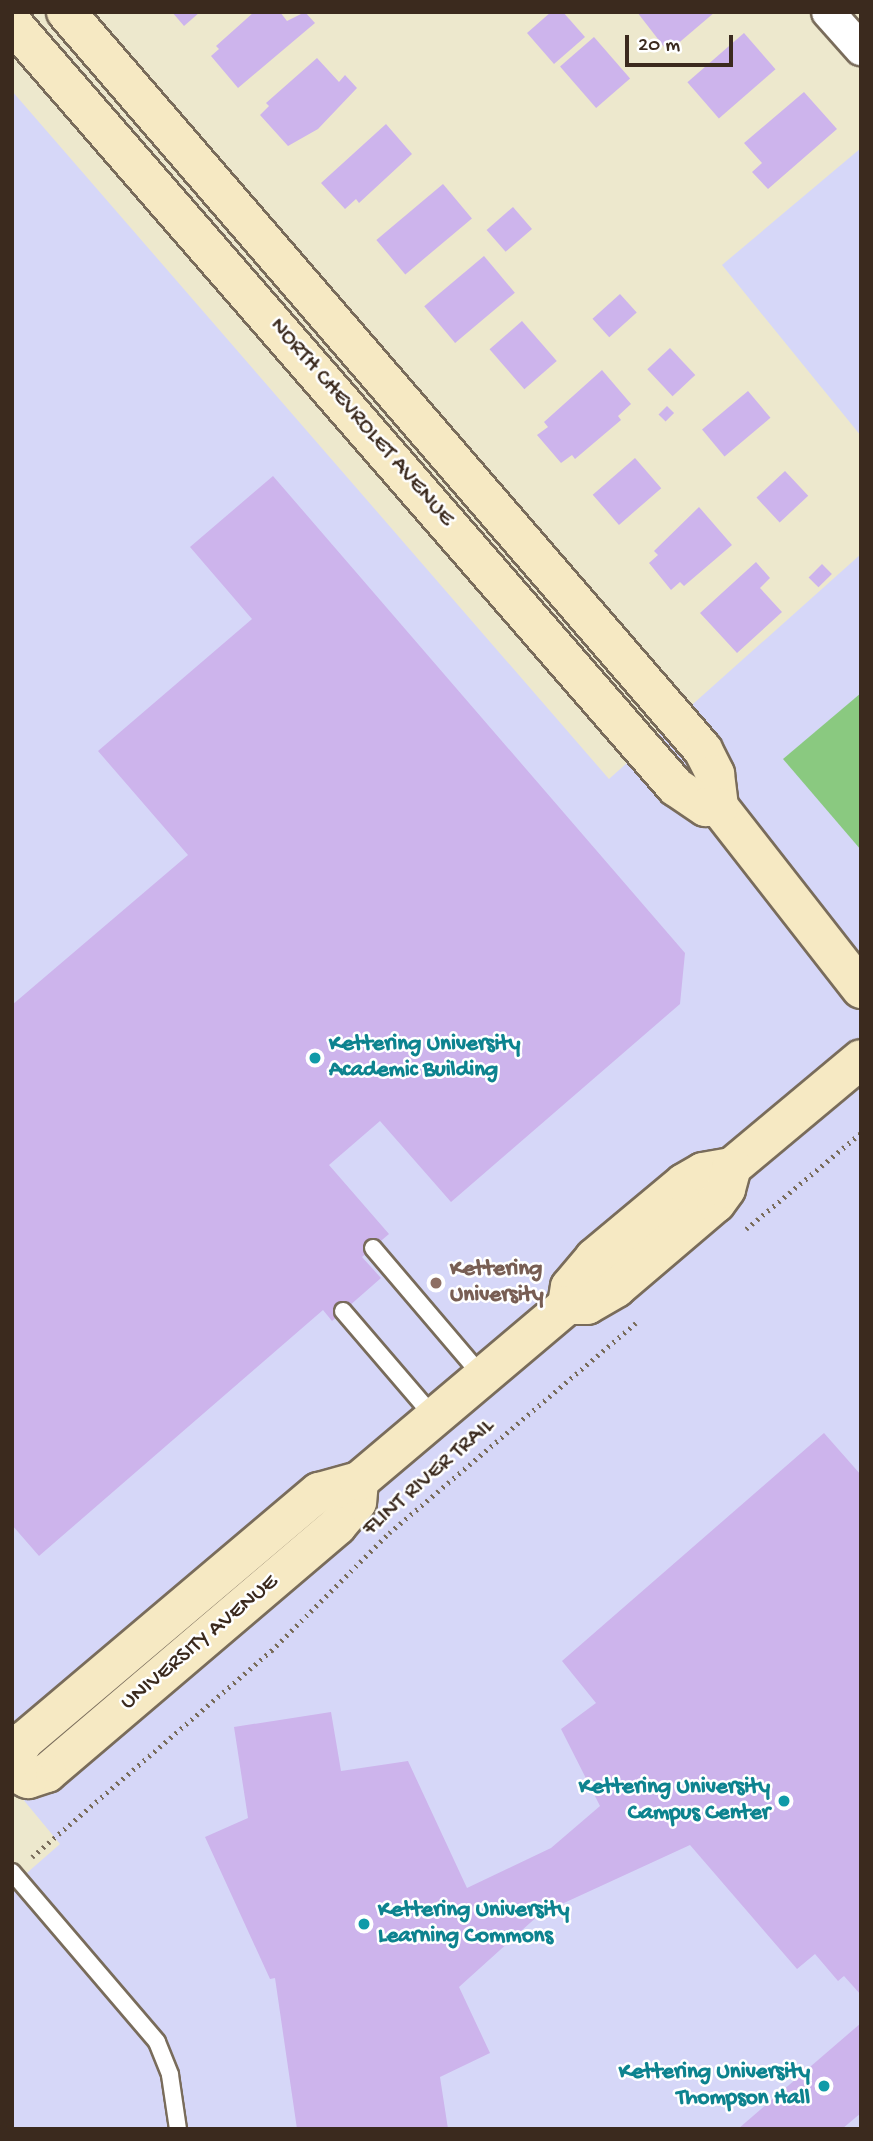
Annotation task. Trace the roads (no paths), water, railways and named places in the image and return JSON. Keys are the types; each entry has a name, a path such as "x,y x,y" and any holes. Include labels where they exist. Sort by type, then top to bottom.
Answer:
{"street":[{"name":"NORTH CHEVROLET AVENUE","path":"12,23 676,787 706,807 719,807 715,774 703,750 65,12"},
{"path":"828,12 861,49"},
{"path":"312,367 348,337"},
{"path":"719,807 861,989"},
{"name":"UNIVERSITY AVENUE","path":"15,1776 14,1758 24,1741 319,1492 359,1481 567,1305 587,1305 616,1288 716,1203 730,1181 733,1167 861,1059"}],"lane":[{"path":"373,1248 482,1377"},
{"path":"344,1311 434,1417"},
{"path":"12,1872 158,2042 170,2075 178,2129"}],"place":[{"name":"Kettering University Academic Building","path":"315,1058"},
{"name":"Kettering University","path":"436,1283"},
{"name":"Kettering University Campus Center","path":"784,1801"},
{"name":"Kettering University Learning Commons","path":"364,1924"},
{"name":"Kettering University Thompson Hall","path":"824,2086"}]}
